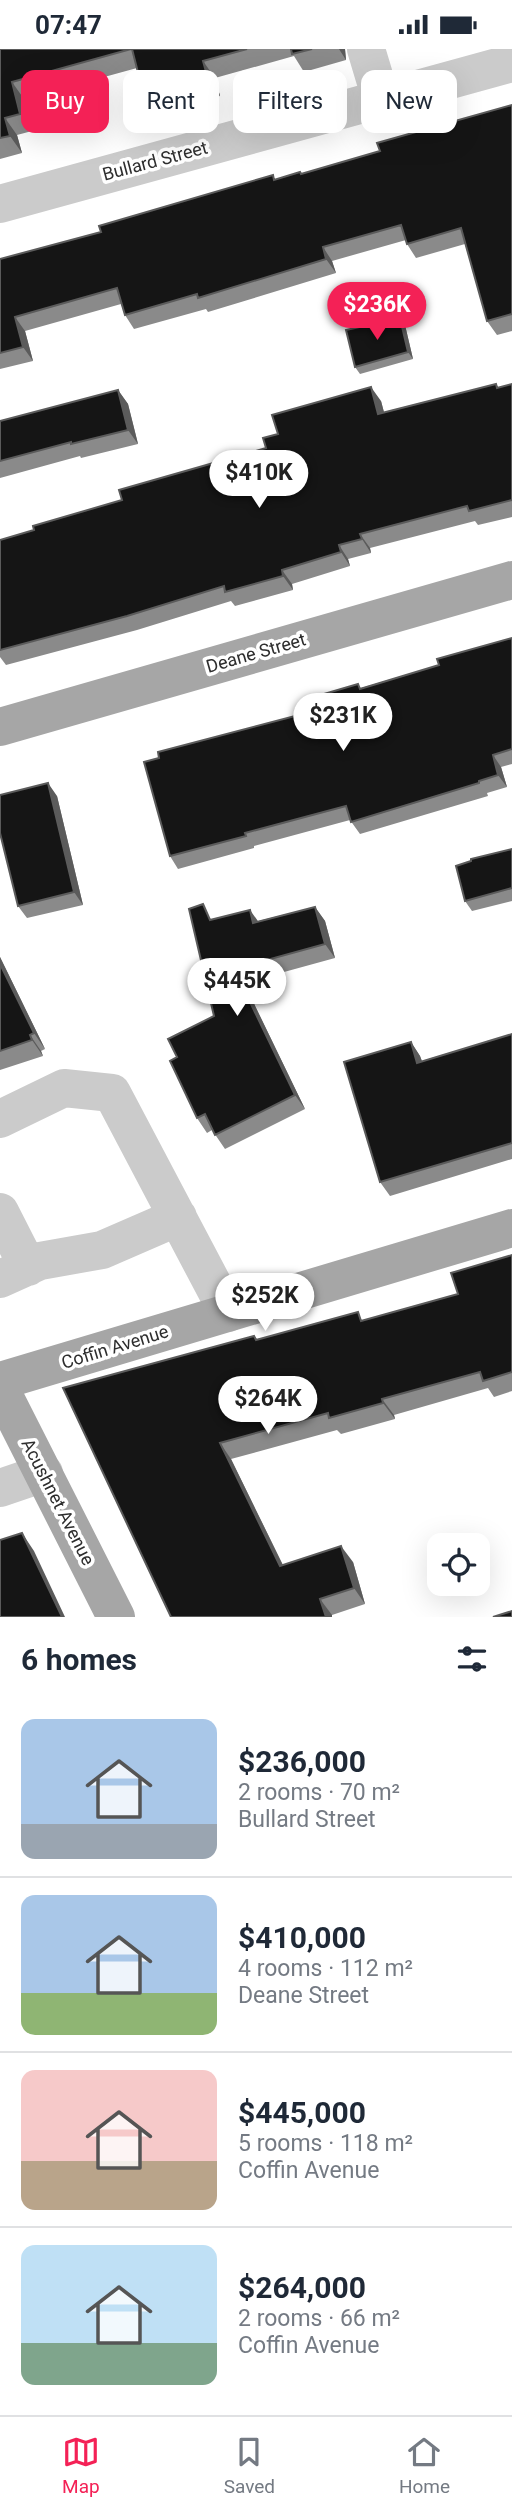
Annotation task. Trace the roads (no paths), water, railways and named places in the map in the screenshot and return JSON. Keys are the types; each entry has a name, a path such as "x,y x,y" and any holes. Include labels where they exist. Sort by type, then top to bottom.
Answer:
{"main road":[{"name":"Deane Street","path":"0,727 512,580"},
{"name":"Coffin Avenue","path":"0,1381 512,1227"},
{"name":"Acushnet Avenue","path":"0,1388 116,1617"}],"street":[{"path":"366,49 372,70"},
{"name":"Bullard Street","path":"457,78 512,63"},
{"name":"Bullard Street","path":"0,204 361,105"},
{"path":"0,1119 64,1088 112,1093 228,1313"},
{"path":"0,1212 14,1273 40,1261 102,1250 178,1217"},
{"path":"0,1488 44,1473"}]}
